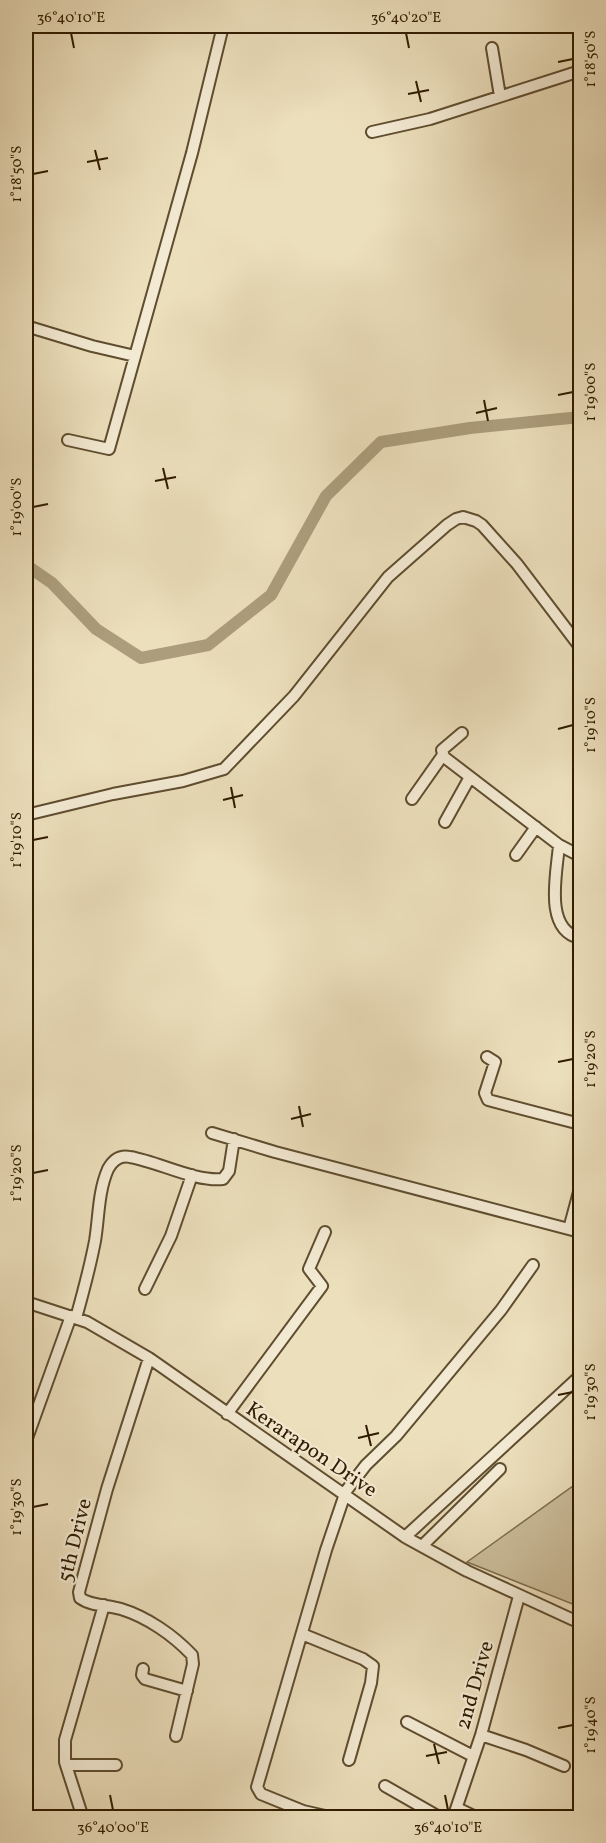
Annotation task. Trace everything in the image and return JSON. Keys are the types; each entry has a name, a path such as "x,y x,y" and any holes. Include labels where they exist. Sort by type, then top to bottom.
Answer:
{"street":[{"path":"68,440 109,449 192,153 223,26"},
{"path":"492,48 500,96"},
{"path":"372,132 430,119 580,71"},
{"path":"26,326 135,356"},
{"path":"26,816 113,794 183,781 224,769 294,696 388,577 456,519 471,519 482,525 517,564 580,647"},
{"path":"412,799 443,755 442,750 462,733"},
{"path":"443,755 559,845 580,856"},
{"path":"445,822 470,777"},
{"path":"516,855 537,827"},
{"path":"559,845 555,893 556,911 566,931 580,938"},
{"path":"487,1057 495,1062 485,1093 488,1100 580,1124"},
{"path":"212,1132 275,1152 580,1232"},
{"path":"26,1441 73,1317 94,1242 101,1193 108,1169 114,1160 127,1156 152,1161 192,1175 220,1180 226,1177 229,1171 234,1139"},
{"path":"145,1289 171,1236 192,1175"},
{"path":"569,1229 580,1188"},
{"path":"227,1414 322,1286 309,1269 325,1232"},
{"path":"334,1818 303,1811 261,1794 257,1787 344,1495 366,1465 396,1436 501,1310 533,1265"},
{"name":"Kerarapon Drive","path":"26,1302 73,1317 106,1331 149,1358 405,1537 453,1564 580,1623"},
{"name":"5th Drive","path":"149,1358 107,1489 79,1595 82,1600 130,1612 190,1652 194,1660 176,1736"},
{"path":"405,1537 580,1376"},
{"path":"422,1546 500,1469"},
{"name":"2nd Drive","path":"455,1813 481,1735 519,1596"},
{"path":"83,1818 66,1765 64,1748 68,1725 104,1605"},
{"path":"302,1634 363,1659 373,1666 371,1683 349,1760"},
{"path":"143,1669 142,1675 145,1678 187,1691"},
{"path":"407,1722 473,1756"},
{"path":"481,1735 564,1766"},
{"path":"66,1765 116,1765"},
{"path":"385,1786 441,1818"},
{"path":"455,1813 478,1818"}],"shaded area":[{"path":"580,1481 580,1607 467,1562"}],"waterway":[{"path":"26,565 52,583 96,629 141,658 208,645 271,595 326,496 381,442 470,428 580,417"}]}
